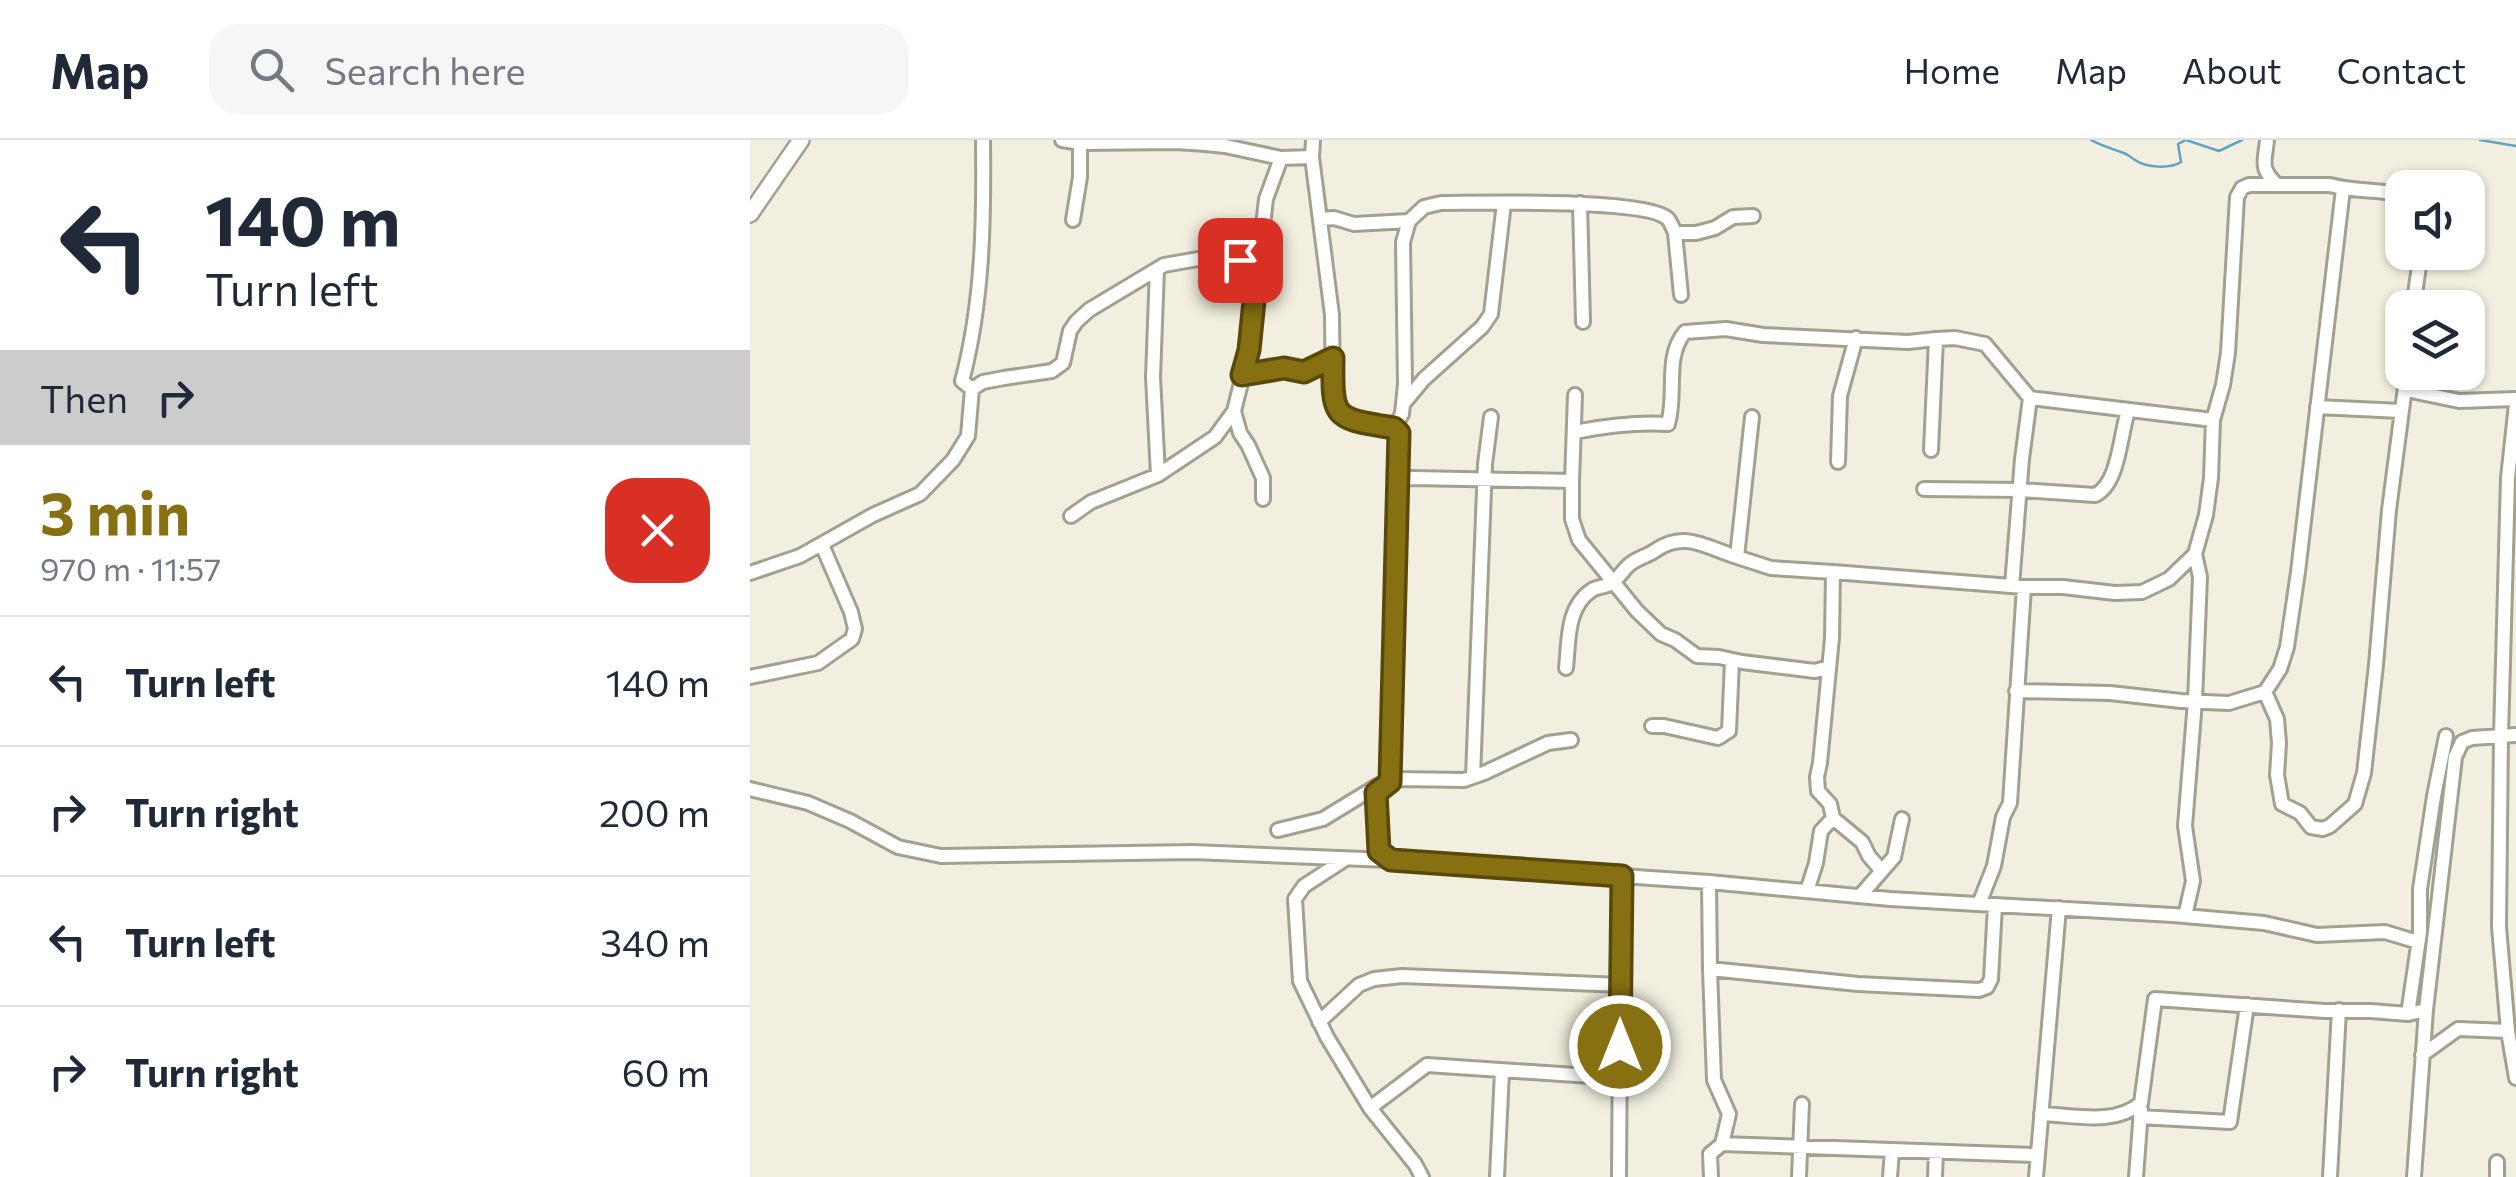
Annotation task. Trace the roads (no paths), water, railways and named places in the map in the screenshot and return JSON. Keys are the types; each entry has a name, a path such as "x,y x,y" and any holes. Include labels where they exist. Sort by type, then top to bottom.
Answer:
{"main road":[{"path":"750,214 802,140"}],"street":[{"path":"972,389 962,381 978,298 984,215 983,140"},
{"path":"1062,140 1187,143 1282,158 1312,157"},
{"path":"1313,140 1332,315 1336,410 1352,420 1394,428 1399,433 1390,782"},
{"path":"2267,140 2263,165 2277,185"},
{"path":"1073,220 1080,143"},
{"path":"1071,516 1090,502 1158,475 1215,437 1234,411 1249,350 1266,199 1282,158"},
{"path":"2185,916 2192,881 2185,826 2196,701 2200,578 2195,554 2206,515 2212,478 2213,420 2228,354 2237,196 2249,185 2330,184 2385,192"},
{"path":"2016,691 2110,693 2229,703 2266,692 2280,670 2287,647 2343,188"},
{"path":"1394,428 1402,414 1405,384 1403,242 1409,221 1424,207 1442,203 1580,203 1649,211 1667,218 1675,233 1681,295"},
{"path":"1402,405 1424,379 1482,327 1490,314 1504,203"},
{"path":"1580,203 1582,322"},
{"path":"1675,233 1696,233 1733,217 1753,216"},
{"path":"1320,219 1334,218 1354,224 1409,221"},
{"path":"972,389 982,382 1052,371 1062,363 1076,322 1156,270 1198,259 1258,262"},
{"path":"1156,270 1153,378 1158,475"},
{"path":"1574,432 1602,426 1668,424 1676,343 1685,332 1726,329 1844,340 1908,342 1956,338 1985,344 2030,398 2213,420"},
{"path":"1838,462 1840,396 1856,338"},
{"path":"1931,450 1936,338"},
{"path":"1242,375 1284,368 1304,372 1333,358"},
{"path":"750,573 822,546 872,516 920,494 953,460 968,436 972,389"},
{"path":"2266,692 2277,720 2277,775 2282,804 2300,813 2310,827 2330,826 2355,804 2364,773 2406,390 2458,402 2516,402 2508,478 2499,927 2516,1078"},
{"path":"1575,395 1572,519 1579,540 1613,583 1661,634 1697,656 1815,671 1829,667"},
{"path":"1979,904 1994,866 2003,817 2010,803 2022,459 2030,398"},
{"path":"2317,407 2402,411"},
{"path":"1234,411 1262,478 1263,499"},
{"path":"1924,489 2095,495 2104,490 2112,476 2128,411"},
{"path":"1473,778 1491,417"},
{"path":"1737,556 1752,417"},
{"path":"1397,481 1572,481"},
{"path":"1566,668 1576,604 1595,587 1613,583 1630,564 1663,544 1678,540 1692,541 1771,568 2114,593 2142,592 2170,579 2195,554"},
{"path":"750,677 818,663 852,640 855,629 850,612 822,546"},
{"path":"1833,572 1818,791 1830,804 1833,818 1862,842 1881,870"},
{"path":"1652,726 1718,738 1729,732 1732,661"},
{"path":"2414,1177 2426,1010 2454,757 2462,742 2472,738 2516,735"},
{"path":"2408,1014 2418,942 2420,889 2446,736"},
{"path":"1278,830 1323,818 1390,782 1473,778 1548,742 1571,740"},
{"path":"1390,782 1376,793 1379,851 1391,860"},
{"path":"750,789 808,803 898,847 941,856 1192,852 1391,860 2185,916 2264,923 2316,935 2385,932 2418,942"},
{"path":"1807,891 1821,831 1833,818"},
{"path":"1860,896 1894,857 1902,820"},
{"path":"1346,858 1304,886 1295,900 1300,981 1370,1108 1422,1177"},
{"path":"1619,1177 1622,876"},
{"path":"1709,882 1714,1080 1730,1114 1722,1144 1710,1154 1710,1177"},
{"path":"1710,969 1858,984 1979,990 1987,987 1991,979 1995,905"},
{"path":"2036,1177 2058,908"},
{"path":"1320,1022 1359,985 1374,979 1402,976 1620,985"},
{"path":"2136,1177 2154,999 2408,1014 2426,1010"},
{"path":"2041,1114 2094,1118 2141,1110 2230,1122 2247,1004"},
{"path":"2330,1177 2339,1010"},
{"path":"2422,1055 2458,1029 2508,1031"},
{"path":"1370,1108 1428,1066 1620,1078"},
{"path":"1498,1177 1502,1070"},
{"path":"1799,1177 1802,1104"},
{"path":"1722,1144 2038,1156"},
{"path":"1890,1177 1892,1151"},
{"path":"1935,1177 1936,1152"}],"waterway":[{"path":"2091,140 2140,163 2158,167 2181,162 2178,144 2186,140 2219,151 2242,140"},
{"path":"2480,140 2516,146"}]}
